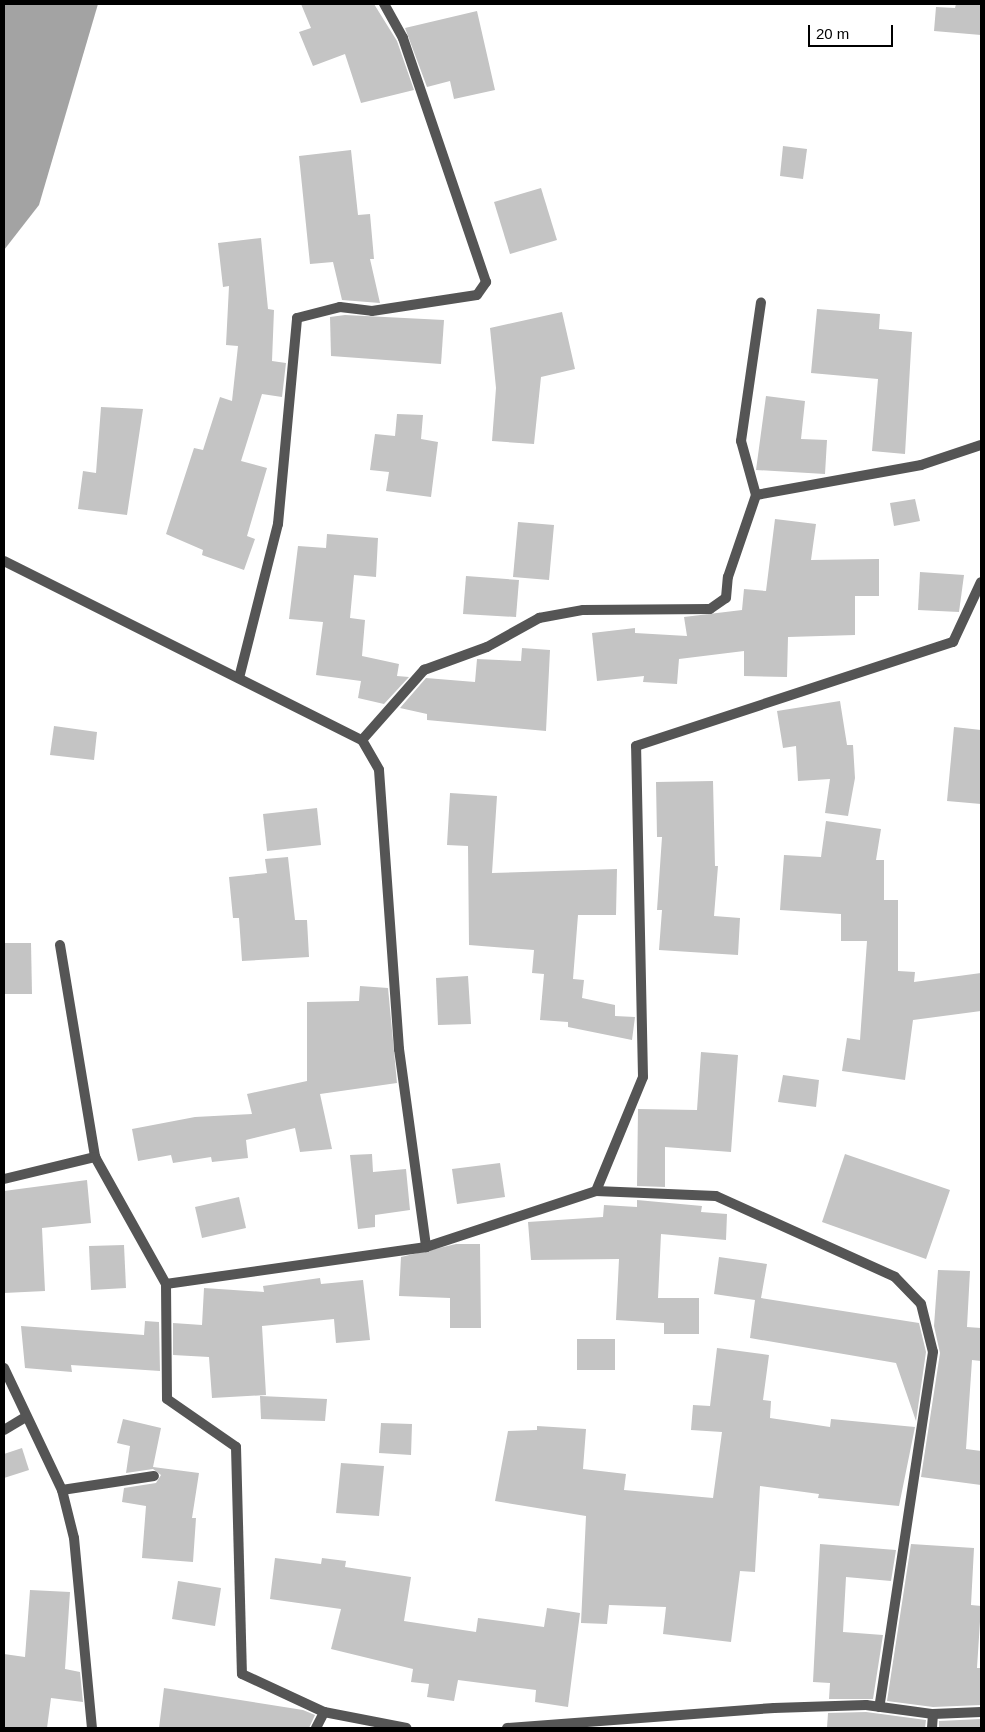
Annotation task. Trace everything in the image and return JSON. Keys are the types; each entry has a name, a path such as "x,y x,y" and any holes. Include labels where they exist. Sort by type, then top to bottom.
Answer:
{"street":[{"path":"239,678 278,524 297,318 340,307 372,311 477,295 486,282 403,38 384,4"},
{"path":"362,740 424,670 487,647 539,618 582,610 710,609 726,598 728,577 756,495 741,441 761,302"},
{"path":"756,495 921,465 981,445"},
{"path":"4,561 362,740 379,770 399,1049 426,1247"},
{"path":"596,1191 643,1077 636,746 953,642 981,582"},
{"path":"60,944 95,1158 166,1284 167,1399 236,1447 242,1674 324,1712 406,1728"},
{"path":"4,1179 95,1158"},
{"path":"166,1284 426,1247 596,1191 716,1196 895,1277 921,1304 933,1352 879,1707"},
{"path":"4,1368 62,1490 74,1538 92,1728"},
{"path":"4,1430 26,1417"},
{"path":"62,1490 154,1476"},
{"path":"507,1728 774,1708 879,1707 933,1714 981,1712"},
{"path":"316,1728 324,1712"},
{"path":"932,1728 933,1714"}],"shaded area":[{"path":"4,4 98,4 39,205 4,250"}],"building":[{"path":"301,4 374,4 397,41 414,90 361,103 345,54 313,66 299,32 311,28"},
{"path":"956,4 981,4 981,35 934,31 936,7 955,8"},
{"path":"477,11 495,90 454,99 450,81 427,87 405,28"},
{"path":"783,146 807,149 803,179 780,176"},
{"path":"351,150 358,215 370,214 374,259 370,259 380,303 342,300 333,262 310,264 299,156"},
{"path":"541,188 557,240 510,254 494,202"},
{"path":"261,238 268,309 274,310 272,361 286,363 282,397 262,394 241,461 267,468 247,536 255,539 244,570 202,555 203,550 166,534 194,448 203,450 220,397 232,401 238,346 226,345 229,286 223,287 218,243"},
{"path":"817,309 880,314 879,329 912,332 905,454 872,451 878,379 811,373"},
{"path":"562,312 575,369 541,377 534,444 492,441 496,388 490,328"},
{"path":"345,315 444,320 441,364 331,356 330,317"},
{"path":"766,396 805,401 801,439 827,440 825,474 756,470"},
{"path":"101,407 143,409 127,515 78,509 83,471 96,473"},
{"path":"397,414 423,415 421,439 438,442 431,497 386,491 389,472 370,470 375,434 395,436"},
{"path":"915,499 920,521 894,526 890,503"},
{"path":"775,519 816,524 811,560 879,559 879,596 855,596 855,635 788,637 787,677 744,676 744,651 679,659 677,684 643,682 644,676 597,681 592,633 635,628 635,633 687,636 684,617 742,610 744,589 766,591"},
{"path":"518,522 554,525 549,580 513,577"},
{"path":"327,534 378,538 376,577 354,575 350,618 365,620 362,656 399,664 397,676 409,677 384,704 358,698 361,681 316,675 323,622 289,619 298,546 326,548"},
{"path":"920,572 964,575 959,612 918,610"},
{"path":"466,576 519,580 516,617 463,614"},
{"path":"522,648 550,650 546,731 427,720 427,714 400,708 426,678 475,682 477,659 521,661"},
{"path":"840,701 847,745 853,745 855,778 848,816 825,813 830,779 798,781 796,746 783,748 777,711"},
{"path":"54,726 97,732 94,760 50,755"},
{"path":"954,727 981,730 981,804 947,801"},
{"path":"713,781 715,866 718,866 714,916 740,918 738,955 659,950 662,910 657,910 662,837 657,837 656,782"},
{"path":"450,793 497,796 492,873 617,869 616,915 578,915 573,979 584,980 582,998 615,1005 615,1016 635,1017 632,1040 568,1027 568,1022 540,1020 544,974 532,973 534,950 469,945 468,846 447,845"},
{"path":"317,808 321,845 267,851 263,814"},
{"path":"826,821 881,829 876,860 884,860 884,900 898,900 898,971 915,972 914,982 981,973 981,1011 913,1020 905,1080 842,1071 847,1038 860,1040 867,941 841,941 841,914 780,910 784,855 821,857"},
{"path":"288,857 295,920 307,920 309,957 242,961 239,918 233,918 229,877 267,873 265,859"},
{"path":"4,943 31,943 32,994 4,994"},
{"path":"468,976 471,1024 438,1025 436,978"},
{"path":"360,986 388,988 397,1083 320,1094 332,1149 300,1152 295,1128 246,1140 248,1158 212,1162 211,1157 173,1163 171,1155 138,1161 132,1129 195,1117 252,1114 247,1094 307,1081 307,1002 359,1001"},
{"path":"701,1052 738,1055 731,1152 665,1147 665,1187 637,1186 638,1109 697,1110"},
{"path":"783,1075 819,1080 816,1107 778,1102"},
{"path":"372,1154 373,1172 406,1169 410,1210 375,1215 375,1227 358,1229 350,1155"},
{"path":"845,1154 950,1190 926,1259 822,1222"},
{"path":"500,1163 505,1197 457,1204 452,1169"},
{"path":"87,1180 91,1223 42,1228 45,1291 4,1293 4,1191"},
{"path":"239,1197 246,1228 202,1238 195,1207"},
{"path":"637,1200 702,1206 701,1212 727,1214 726,1240 661,1234 658,1298 699,1298 699,1334 664,1334 664,1323 616,1320 619,1259 531,1260 528,1222 603,1217 604,1205 637,1207"},
{"path":"456,1244 480,1244 481,1328 450,1328 450,1298 399,1296 401,1257"},
{"path":"124,1245 126,1288 91,1290 89,1246"},
{"path":"719,1257 767,1264 761,1298 919,1323 926,1352 916,1421 896,1363 750,1338 755,1300 714,1294"},
{"path":"938,1270 970,1271 967,1327 981,1328 981,1361 972,1360 966,1449 981,1451 981,1485 921,1477 940,1353 934,1326"},
{"path":"320,1278 321,1284 363,1280 370,1340 336,1343 334,1319 262,1326 266,1395 212,1398 209,1357 173,1355 173,1323 202,1325 204,1288 264,1292 263,1286"},
{"path":"145,1321 159,1322 160,1371 71,1365 72,1372 25,1368 21,1326 144,1335"},
{"path":"577,1339 615,1339 615,1370 577,1370"},
{"path":"717,1348 769,1355 763,1400 771,1401 770,1418 830,1427 831,1419 915,1427 899,1506 818,1498 819,1494 760,1486 755,1572 740,1571 731,1642 663,1634 666,1607 609,1605 607,1624 581,1623 586,1516 495,1501 508,1431 537,1430 537,1426 586,1429 583,1469 626,1474 624,1490 713,1498 722,1432 691,1430 693,1405 710,1406"},
{"path":"260,1396 327,1399 325,1421 261,1419"},
{"path":"123,1419 161,1428 153,1467 199,1473 192,1518 196,1518 193,1562 142,1558 146,1506 122,1502 124,1488 156,1483 161,1475 153,1469 126,1473 130,1446 117,1443"},
{"path":"381,1423 412,1424 411,1455 379,1453"},
{"path":"22,1448 29,1470 4,1478 4,1454"},
{"path":"341,1463 384,1466 379,1516 336,1513"},
{"path":"820,1544 896,1550 891,1581 846,1577 843,1632 883,1635 873,1699 829,1699 830,1683 813,1682"},
{"path":"911,1544 974,1548 971,1605 981,1606 977,1668 981,1668 981,1705 933,1707 887,1701"},
{"path":"275,1558 321,1564 322,1558 346,1561 345,1567 411,1577 404,1621 476,1632 478,1618 544,1627 547,1608 580,1613 568,1707 535,1702 536,1690 458,1680 454,1701 427,1697 429,1684 411,1682 413,1669 331,1649 341,1609 270,1599"},
{"path":"178,1581 221,1588 215,1626 172,1619"},
{"path":"30,1590 70,1592 65,1669 80,1672 83,1702 51,1698 47,1728 4,1728 4,1654 25,1657"},
{"path":"164,1688 303,1710 315,1715 309,1728 159,1728"},
{"path":"866,1712 926,1720 925,1728 827,1728 828,1713"},
{"path":"981,1719 981,1728 939,1728 939,1721"}]}
